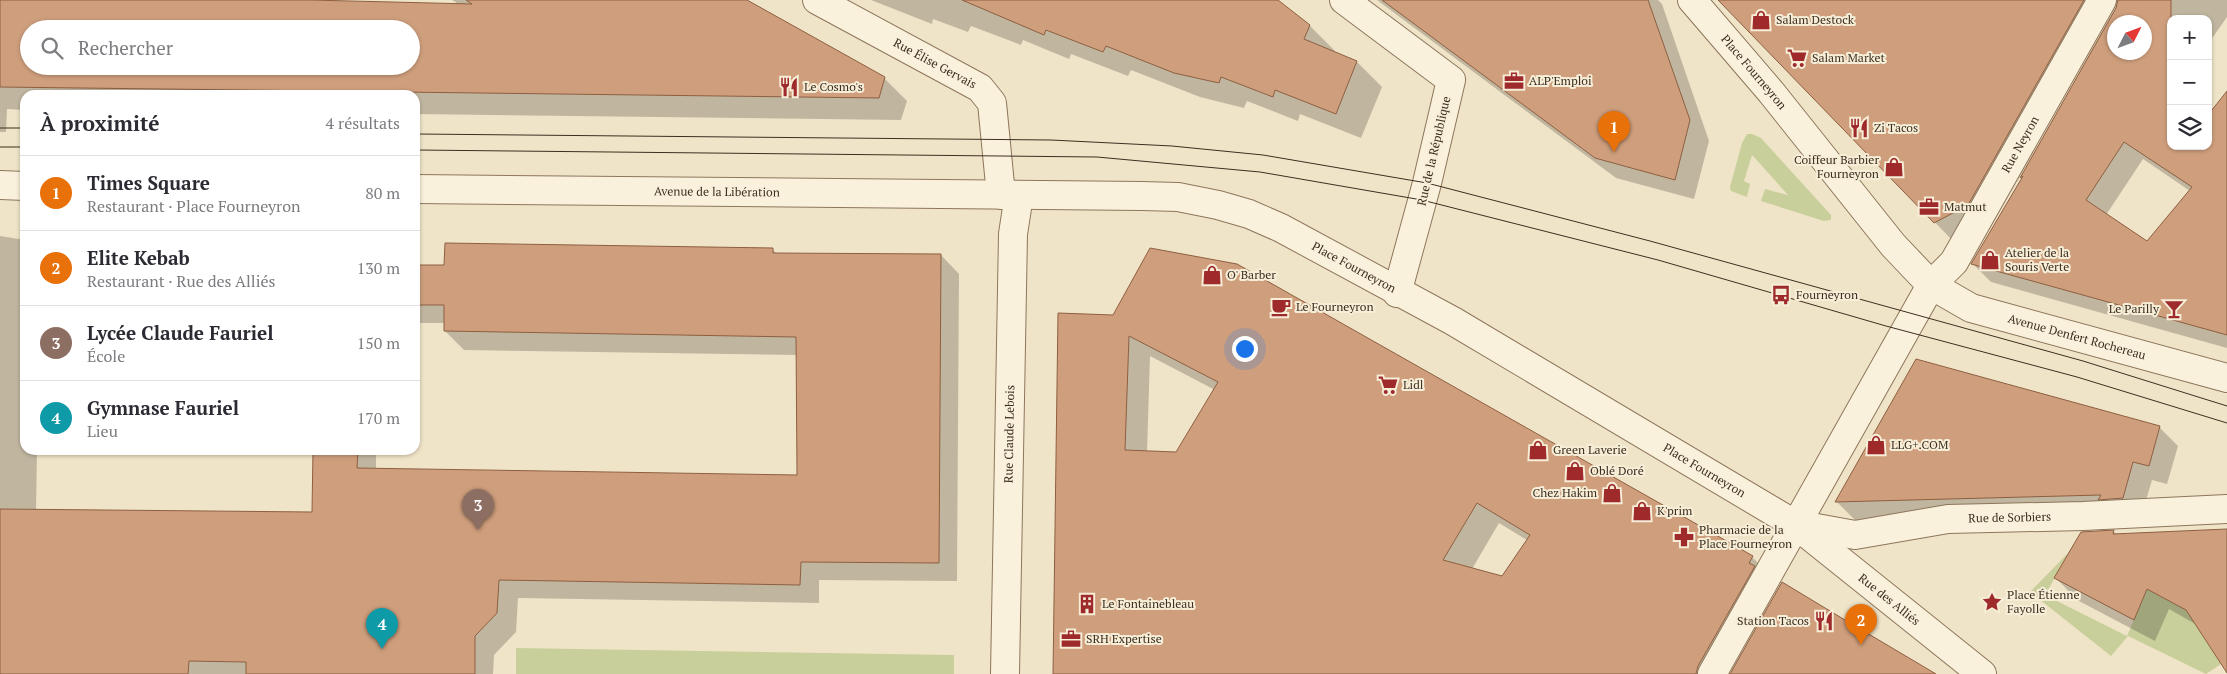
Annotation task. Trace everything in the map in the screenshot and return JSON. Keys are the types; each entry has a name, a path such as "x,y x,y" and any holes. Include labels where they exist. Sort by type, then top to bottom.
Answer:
{"street":[{"name":"Rue Élise Gervais","path":"817,0 980,88 988,95 992,103 1010,195"},
{"name":"Rue de la République","path":"1344,0 1451,80 1427,183 1397,293"},
{"name":"Place Fourneyron","path":"1692,0 1771,92 1893,245 1931,285"},
{"name":"Rue Neyron","path":"1931,285 1954,262 2102,0"},
{"path":"0,185 20,186"},
{"name":"Avenue de la Libération","path":"420,189 1010,195"},
{"name":"Place Fourneyron","path":"1010,195 1169,197 1218,205 1249,214 1281,228 1397,293 1453,321 1796,525"},
{"name":"Rue Claude Lebois","path":"1005,674 1013,234 1010,195"},
{"name":"Avenue Denfert Rochereau","path":"1931,285 1971,308 2227,378"},
{"path":"1712,674 1931,285"},
{"name":"Rue de Sorbiers","path":"1796,525 1855,535 1948,519 2083,516 2227,509"},
{"name":"Rue des Alliés","path":"1796,525 1982,674"}],"green space":[{"path":"1747,134 1761,138 1831,215 1831,220 1824,221 1761,201 1765,189 1788,195 1752,155 1744,181 1750,184 1747,197 1731,191 1730,187 1742,143"},
{"path":"2071,550 2045,595 2127,636 2147,589 2203,618 2198,628 2221,664 2206,674 2128,636 2111,656 2030,592"},
{"path":"516,648 954,655 954,674 516,674"}],"building":[{"path":"0,0 310,0 472,4 466,0 747,0 885,77 879,98 420,92 420,90 0,87"},
{"path":"962,0 1278,0 1310,25 1304,39 1357,61 1336,114 1275,90 1273,97 1221,77 1219,83 1174,73 1106,46 1103,52 1046,30 1044,35"},
{"path":"1382,0 1648,0 1690,120 1675,180 1595,158"},
{"path":"1718,0 2084,0 1968,205 1934,223"},
{"path":"2118,0 2171,0 2171,15 2167,15 2167,150 2212,150 2212,110 2227,91 2227,335 1971,264 2023,176 2020,178 2107,24 2107,60 2152,60 2152,15 2112,15","holes":["2124,142 2192,187 2147,241 2086,200"]},
{"path":"445,243 773,248 773,253 941,254 939,563 801,562 800,585 499,580 497,613 475,636 475,674 246,674 246,662 189,661 188,674 0,674 0,509 312,512 313,455 358,455 357,468 797,475 796,337 444,331 444,305 420,305 420,265 444,265"},
{"path":"1150,248 1237,264 1753,556 1749,563 1755,566 1698,666 1696,674 1053,674 1058,313 1113,315","holes":["1129,336 1218,382 1176,452 1125,450","1477,503 1530,535 1502,576 1443,560"]},
{"path":"1916,359 2160,426 2149,466 2133,462 2123,498 2098,500 2101,495 1835,502"},
{"path":"2227,529 2227,673 2186,610 2147,589 2134,620 2054,578 2081,532 2114,530 2113,534"},
{"path":"1782,582 1840,617 1936,674 1730,674"}],"tram line":[{"path":"0,128 20,128"},
{"path":"420,134 1051,140 1172,146 1263,155 1427,183 1650,241 2083,361 2227,406"},
{"path":"0,147 20,147"},
{"path":"420,150 1097,157 1260,172 1422,200 1658,260 1886,326 2077,377 2227,423"}],"place":[{"name":"Salam Destock","path":"1761,20"},
{"name":"Salam Market","path":"1797,58"},
{"name":"ALP'Emploi","path":"1514,81"},
{"name":"Le Cosmo's","path":"789,87"},
{"name":"Zi Tacos","path":"1859,128"},
{"name":"Times Square","path":"1614,152"},
{"name":"Coiffeur Barbier Fourneyron","path":"1894,167"},
{"name":"Matmut","path":"1929,207"},
{"name":"Atelier de la Souris Verte","path":"1990,260"},
{"name":"O' Barber","path":"1212,275"},
{"name":"Fourneyron","path":"1781,295"},
{"name":"Le Fourneyron","path":"1281,307"},
{"name":"Le Parilly","path":"2174,309"},
{"name":"Lidl","path":"1388,385"},
{"name":"LLG+.COM","path":"1876,445"},
{"name":"Green Laverie","path":"1538,450"},
{"name":"Oblé Doré","path":"1575,471"},
{"name":"Chez Hakim","path":"1612,493"},
{"name":"K'prim","path":"1642,511"},
{"name":"Lycée Claude Fauriel","path":"478,530"},
{"name":"Pharmacie de la Place Fourneyron","path":"1684,537"},
{"name":"Place Étienne Fayolle","path":"1992,602"},
{"name":"Le Fontainebleau","path":"1087,604"},
{"name":"Station Tacos","path":"1824,621"},
{"name":"SRH Expertise","path":"1071,639"},
{"name":"Elite Kebab","path":"1861,645"},
{"name":"Gymnase Fauriel","path":"382,649"}]}
